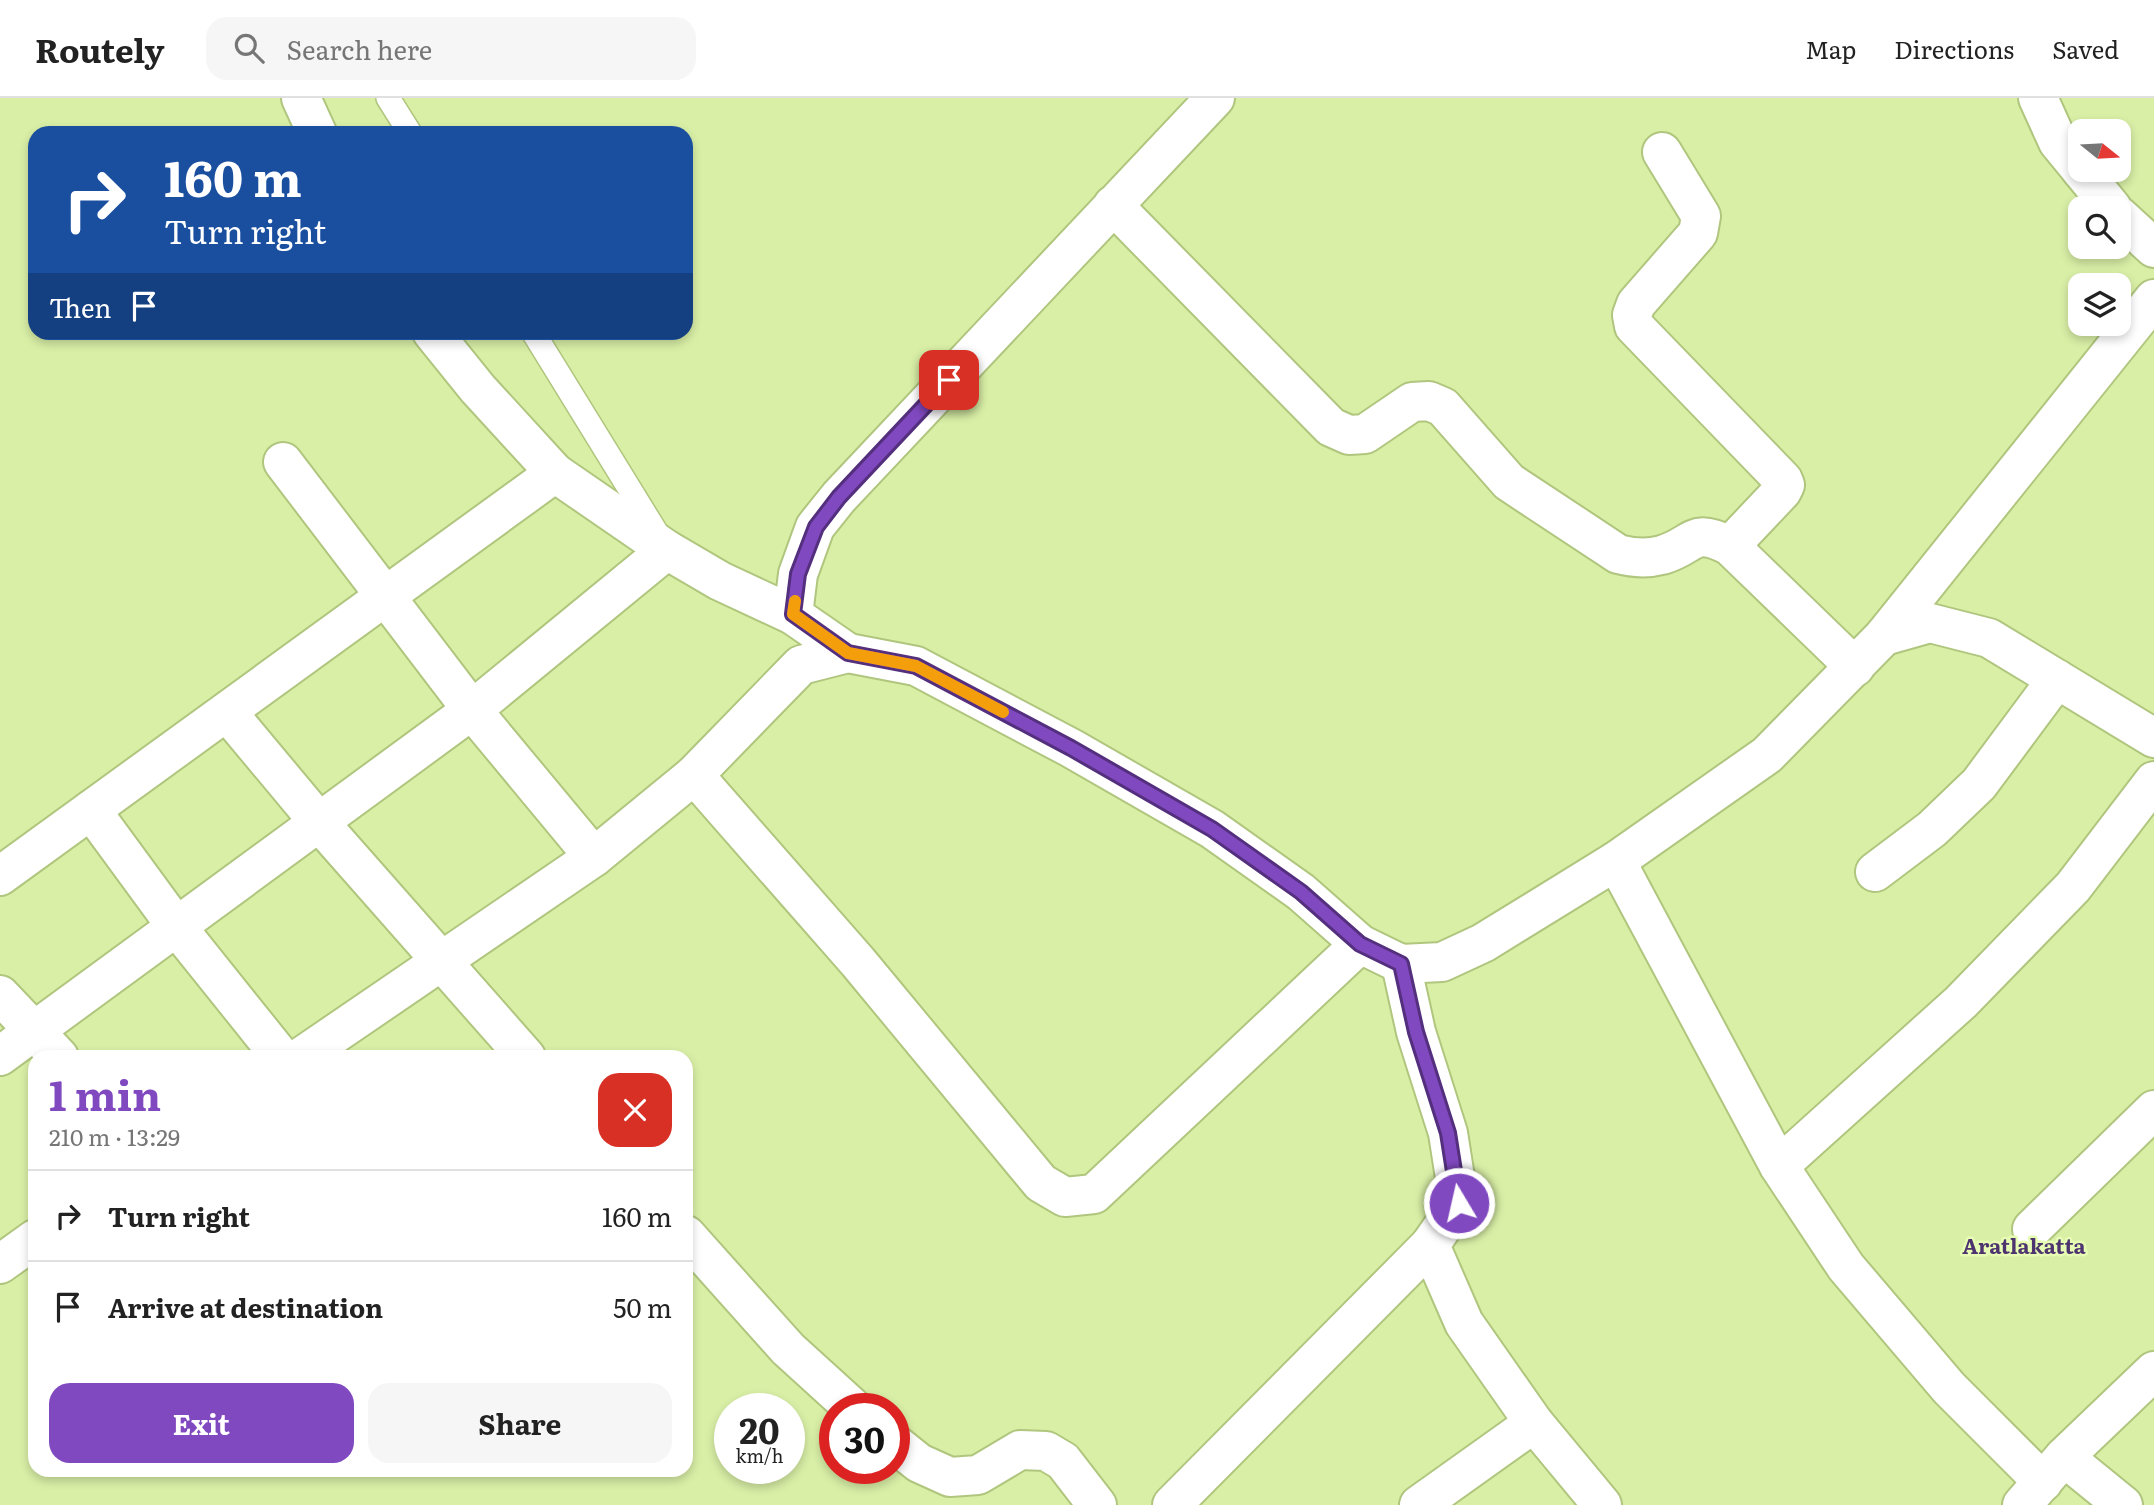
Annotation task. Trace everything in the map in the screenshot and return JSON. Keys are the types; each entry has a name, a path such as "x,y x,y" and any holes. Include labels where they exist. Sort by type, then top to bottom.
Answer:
{"street":[{"path":"301,98 314,126"},
{"path":"793,614 798,574 811,539 816,527 839,497 1214,98"},
{"path":"2038,98 2059,142 2068,153"},
{"path":"1662,152 1701,216 1701,224 1698,233 1636,304 1632,314 1634,326 1785,485 1730,546"},
{"path":"2091,182 2102,196"},
{"path":"1113,205 1331,427 1349,435 1364,434 1412,402 1429,401 1443,407 1509,482 1618,554 1637,559 1664,554 1695,537 1712,537 1730,546 1855,667"},
{"path":"2131,227 2154,248"},
{"path":"438,340 478,389 555,473 667,550 720,581 793,614 848,653 916,666 1071,748 1212,829 1301,892 1360,944 1401,964 1442,962 1483,943 1616,861 1767,755 1884,636 2154,299"},
{"path":"283,462 472,710 594,857"},
{"path":"0,876 555,473"},
{"path":"0,1056 47,1044 176,926 472,710 667,550"},
{"path":"1884,636 1930,623 1989,638 2153,734"},
{"path":"311,1050 594,857 694,775 802,665 848,653"},
{"path":"1875,872 1933,829 1979,784 2057,679"},
{"path":"227,712 318,821 520,1050"},
{"path":"694,775 858,962 1041,1183 1065,1197 1094,1194 1360,944"},
{"path":"1779,1166 1961,1002 1999,964 2073,887 2154,781"},
{"path":"91,810 176,926 275,1050"},
{"path":"1616,861 1779,1166 1846,1267 1949,1388 2043,1481 2123,1505"},
{"path":"1172,1505 1430,1245 1459,1203 1448,1133 1416,1032 1401,964"},
{"path":"0,995 47,1044"},
{"path":"2032,1228 2154,1110"},
{"path":"693,1243 788,1349 836,1393"},
{"path":"0,1264 28,1244"},
{"path":"1430,1245 1464,1323 1534,1423 1602,1505"},
{"path":"2043,1481 2154,1371"},
{"path":"1419,1505 1534,1423"},
{"path":"910,1456 919,1463 950,1477 978,1475 1020,1450 1046,1451 1063,1461 1097,1505"}],"lane":[{"path":"388,98 406,126"},
{"path":"538,340 667,550"}],"slow traffic":[{"path":"795,601 793,614 848,653 916,666 1003,712"}],"district":[{"name":"Aratlakatta","path":"2024,1247"}],"route":[{"path":"949,380 839,497 816,527 798,574 793,614 848,653 916,666 1071,748 1212,829 1301,892 1360,944 1401,964 1416,1032 1448,1133 1459,1203"}]}
